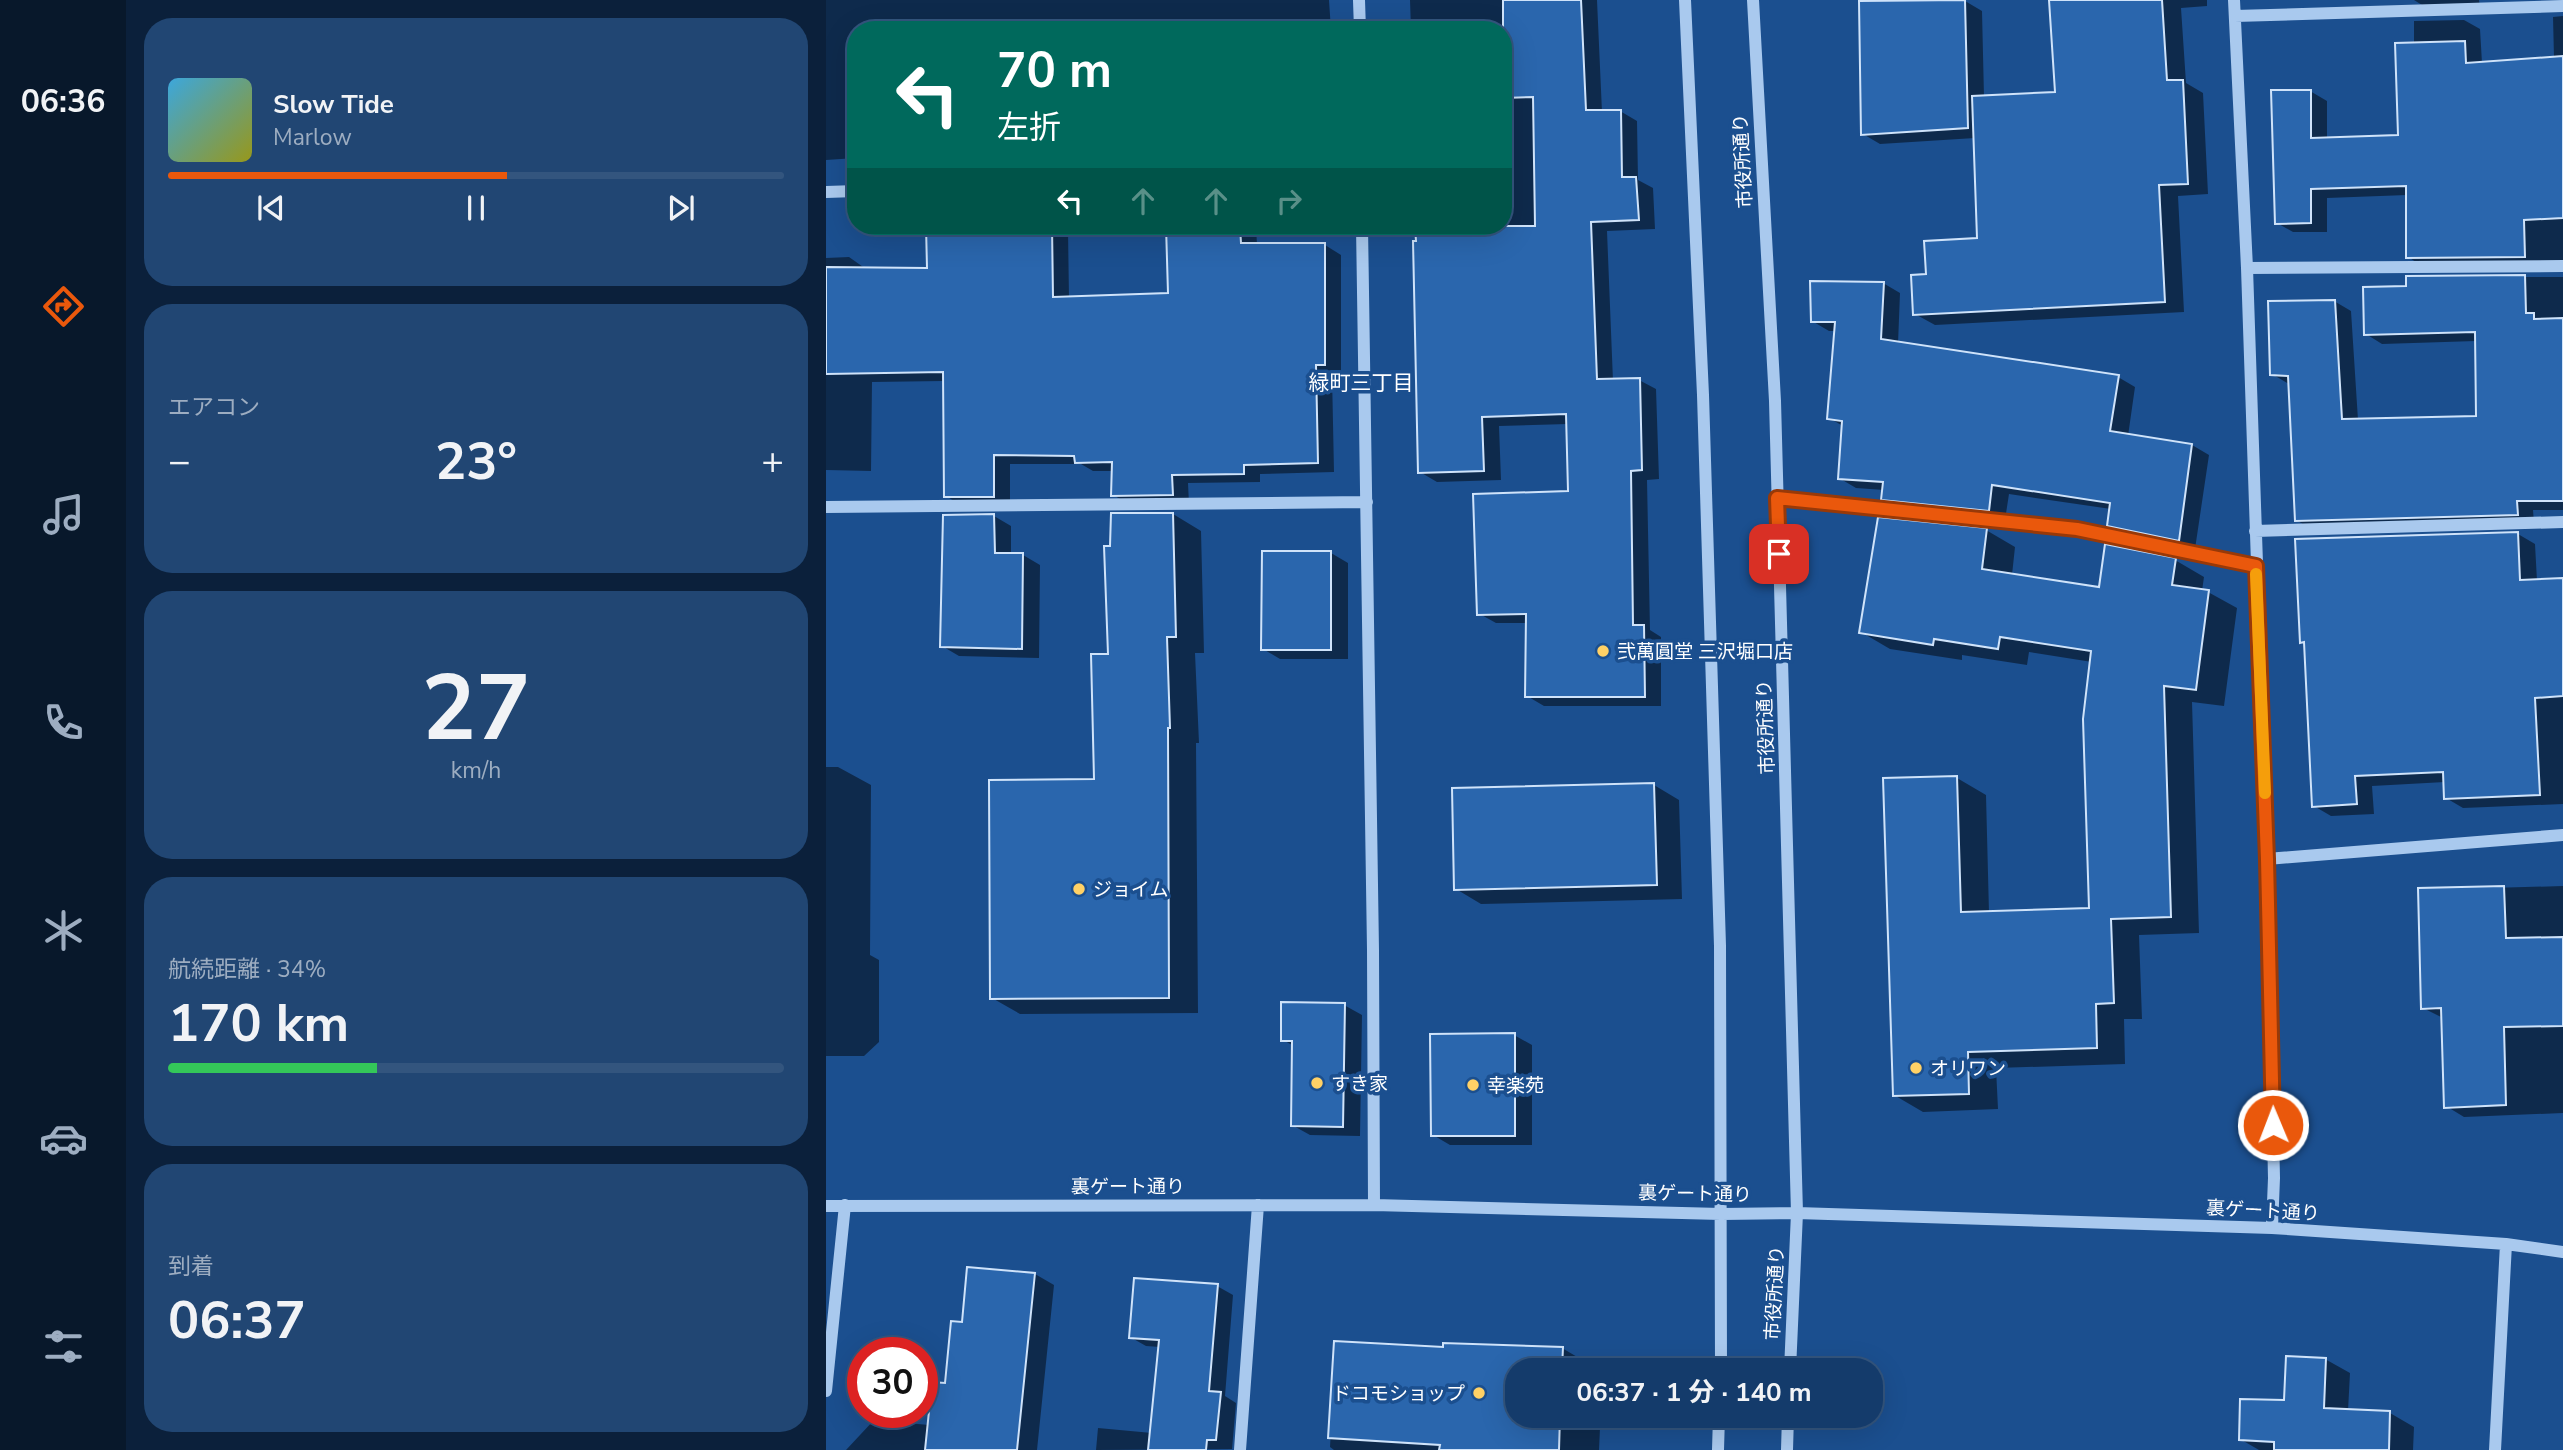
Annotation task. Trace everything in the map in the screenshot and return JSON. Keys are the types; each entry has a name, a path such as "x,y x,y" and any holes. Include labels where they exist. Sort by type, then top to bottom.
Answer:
{"street":[{"path":"1359,0 1360,21"},
{"path":"1685,0 1703,408 1720,932 1721,1358"},
{"name":"市役所通り","path":"1753,0 1775,401 1797,1213 1791,1358"},
{"path":"2234,0 2247,268 2267,859 2274,1178 2272,1228"},
{"path":"2235,16 2563,6"},
{"path":"826,192 847,191"},
{"path":"1362,235 1374,1205"},
{"path":"2247,268 2563,266"},
{"path":"1777,498 2077,529 2256,566"},
{"path":"826,507 1367,502"},
{"path":"2255,531 2563,523"},
{"path":"2267,859 2563,835"},
{"path":"826,1391 845,1205"},
{"path":"1240,1450 1258,1205"},
{"name":"裏ゲート通り","path":"826,1206 1374,1205 1721,1214 1797,1213 2272,1228 2506,1244 2563,1252"},
{"path":"2495,1450 2506,1244"},
{"path":"1718,1450 1719,1428"},
{"path":"1787,1450 1788,1428"}],"building":[{"path":"1503,0 1581,0 1586,110 1621,110 1622,177 1636,177 1639,220 1591,222 1597,379 1640,378 1642,470 1631,471 1633,625 1644,625 1645,697 1525,697 1526,614 1477,615 1473,494 1568,491 1566,414 1482,417 1484,471 1418,473 1413,241 1416,241 1416,235 1512,235 1512,226 1535,226 1533,97 1512,98 1512,21 1503,21"},
{"path":"1965,0 1968,128 1861,135 1859,1"},
{"path":"2049,0 2162,0 2167,80 2183,80 2188,184 2159,185 2165,302 1913,315 1911,275 1926,274 1924,241 1977,238 1972,96 2055,92"},
{"path":"2465,41 2466,63 2563,56 2563,218 2524,220 2525,257 2406,258 2406,186 2311,189 2311,223 2275,224 2271,90 2311,90 2311,138 2398,135 2395,43"},
{"path":"926,235 1052,235 1053,297 1168,293 1166,235 1241,235 1241,243 1325,243 1325,365 1316,365 1318,463 1244,465 1244,474 1172,475 1173,495 1111,496 1112,462 1075,463 1074,456 994,455 994,497 944,497 943,372 826,374 826,267 927,268"},
{"path":"2525,275 2526,313 2534,313 2534,319 2563,318 2563,501 2517,501 2518,515 2295,521 2288,376 2270,375 2268,301 2335,300 2342,419 2476,416 2475,332 2364,335 2363,287 2406,286 2406,276"},
{"path":"1810,281 1884,282 1881,339 2119,375 2110,431 2192,444 2179,541 2107,526 2110,503 1992,485 1989,511 1881,500 1883,482 1838,479 1842,421 1827,419 1835,322 1811,322"},
{"name":"ジョイム","path":"1111,513 1173,513 1176,637 1167,637 1170,728 1169,998 990,999 989,780 1094,779 1091,654 1108,654 1104,546 1110,546"},
{"path":"994,514 995,553 1023,553 1022,649 940,647 943,515"},
{"path":"1878,517 1987,528 1982,569 2099,587 2105,544 2176,558 2172,585 2209,590 2196,690 2164,686 2171,917 2111,919 2114,1003 2096,1004 2097,1048 1968,1052 1969,1094 1893,1096 1883,778 1957,776 1961,912 2089,908 2083,719 2091,651 2000,637 1998,649 1934,639 1933,645 1859,633"},
{"path":"2518,532 2520,580 2563,578 2563,696 2535,698 2540,795 2444,799 2443,772 2355,776 2357,804 2312,807 2304,642 2300,643 2295,539"},
{"path":"1262,551 1331,551 1331,650 1261,650"},
{"path":"1654,783 1657,885 1454,890 1452,788"},
{"path":"2504,886 2506,938 2563,937 2563,1026 2504,1027 2506,1105 2444,1108 2441,1008 2421,1009 2418,888"},
{"name":"すき家","path":"1281,1002 1345,1003 1343,1127 1291,1126 1292,1041 1281,1041"},
{"name":"幸楽苑","path":"1515,1033 1515,1136 1431,1136 1430,1034"},
{"path":"967,1267 1035,1273 1017,1450 925,1450 927,1428 938,1428 938,1382 945,1383 951,1321 962,1322"},
{"path":"1134,1278 1218,1284 1209,1391 1221,1392 1216,1440 1207,1440 1206,1450 1148,1450 1159,1340 1129,1338"},
{"path":"1334,1341 1443,1347 1443,1343 1563,1347 1563,1358 1505,1358 1505,1428 1560,1428 1559,1450 1439,1450 1440,1445 1328,1438"},
{"path":"2286,1356 2326,1358 2324,1408 2390,1411 2389,1450 2274,1450 2274,1442 2239,1440 2240,1399 2284,1400"}],"slow traffic":[{"path":"2256,574 2265,793"}],"place":[{"name":"弐萬圓堂 三沢堀口店","path":"1603,651"},
{"name":"ジョイム","path":"1079,889"},
{"name":"オリワン","path":"1916,1068"},
{"name":"すき家","path":"1317,1083"},
{"name":"幸楽苑","path":"1473,1085"},
{"name":"ドコモショップ","path":"1479,1393"}],"district":[{"name":"緑町三丁目","path":"1361,383"}],"route":[{"path":"1779,554 1777,498 2077,529 2256,566 2273,1125"}]}
